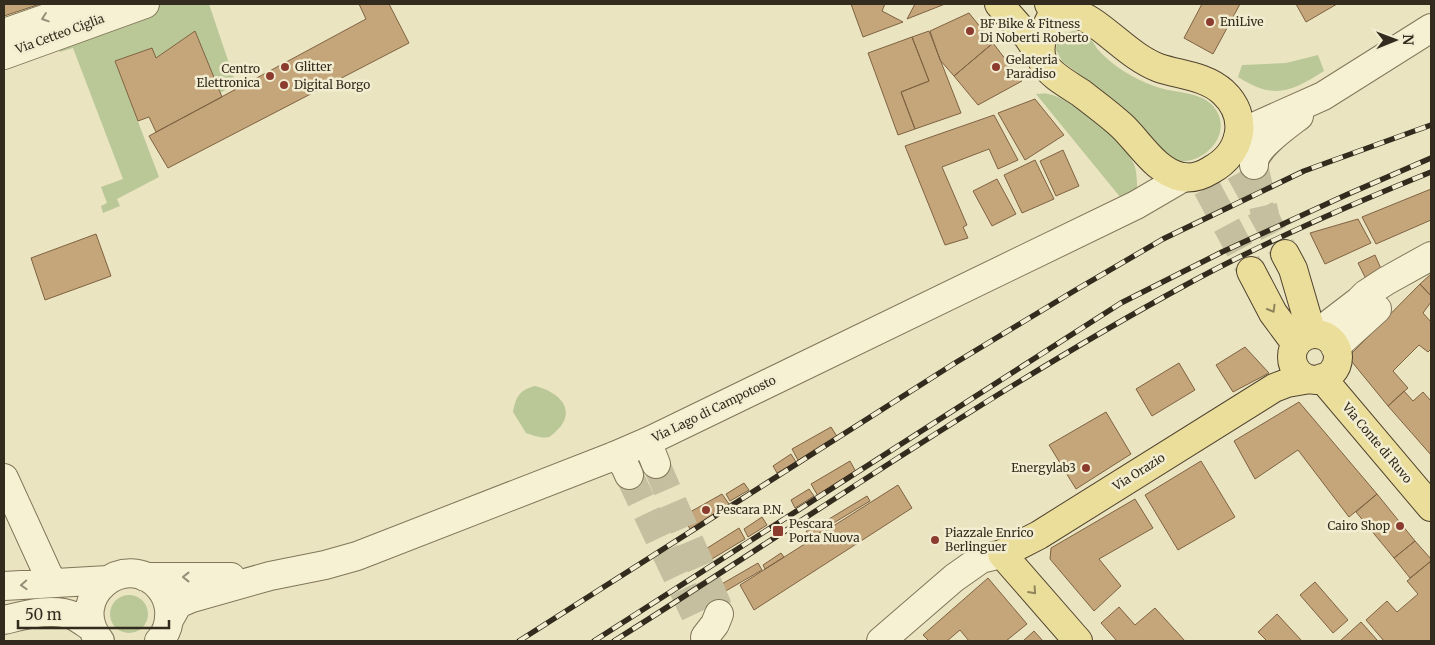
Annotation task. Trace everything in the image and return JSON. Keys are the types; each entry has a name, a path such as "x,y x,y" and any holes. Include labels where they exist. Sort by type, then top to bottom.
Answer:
{"main road":[{"path":"999,4 1028,37 1042,59 1049,70 1099,107 1131,134 1168,171 1195,181 1219,166 1242,156 1235,107 1222,91 1212,84 1159,68 1080,15 1055,5 1044,32 1042,59"},
{"path":"1285,254 1293,269 1312,354"},
{"name":"Via Conte di Ruvo","path":"1252,271 1273,313 1312,354 1431,507"},
{"name":"Via Orazio","path":"1002,554 1039,536 1274,388 1287,383 1312,354"},
{"path":"1002,554 1078,641"}],"street":[{"name":"Via Cetteo Ciglia","path":"4,33 87,4"},
{"name":"Via Cetteo Ciglia","path":"4,55 145,4"},
{"path":"1242,156 1258,125 1323,96 1431,28"},
{"path":"1142,147 1148,178 1142,202"},
{"name":"Via Lago di Campotosto","path":"164,630 178,604 185,601 270,576 357,556 622,465 653,452 1142,202 1195,181"},
{"path":"1312,354 1394,294 1425,259"},
{"path":"4,478 52,583"},
{"path":"881,641 954,578 981,559 1002,554"},
{"name":"Via Lago di Campotosto","path":"108,580 120,575 133,573 145,577 270,576"},
{"path":"145,577 156,584 164,594 169,606 164,630"},
{"path":"4,586 108,580"},
{"path":"95,634 89,616 90,606 99,587 108,580"},
{"path":"4,620 40,612 64,613 74,616 95,634"}],"green space":[{"path":"162,4 209,4 236,84 220,93 195,32 156,58 152,48 115,61 159,177 117,199 120,206 103,213 101,206 107,203 101,187 123,179 73,48 60,52 57,42"},
{"path":"1073,31 1090,38 1108,60 1135,78 1156,87 1195,95 1208,101 1219,117 1221,128 1212,148 1193,160 1181,161 1170,159 1124,109 1062,61 1056,50 1057,42 1063,34"},
{"path":"1318,55 1324,71 1292,88 1272,91 1262,89 1238,77 1242,65 1286,63"},
{"path":"1036,94 1048,94 1058,97 1083,112 1109,133 1129,155 1135,167 1137,191 1125,203"},
{"path":"535,386 555,395 564,405 566,411 561,426 549,437 540,437 526,433 513,412 519,395"},
{"path":"129,595 136,596 142,601 147,607 147,621 142,627 136,632 129,633 122,632 116,627 111,621 110,614 111,607 116,601 122,596"}],"building":[{"path":"4,4 40,4 4,16"},
{"path":"359,4 389,4 409,43 168,168 149,136 366,19"},
{"path":"851,4 885,4 882,11 903,22 863,37"},
{"path":"915,4 945,4 907,19"},
{"path":"1202,4 1240,4 1213,54 1184,38"},
{"path":"1296,4 1337,4 1306,22"},
{"path":"969,13 993,43 954,76 940,60 930,31"},
{"path":"195,31 222,97 156,132 149,117 138,121 115,61 152,48 156,58"},
{"path":"929,31 961,113 915,129 901,92 929,81 912,37"},
{"path":"912,37 929,81 901,92 915,129 898,135 868,53"},
{"path":"993,43 1022,81 978,105 954,76"},
{"path":"1035,99 1064,135 1025,160 998,113"},
{"path":"994,115 1018,160 998,169 989,149 942,167 967,225 963,227 968,238 945,245 905,146"},
{"path":"1063,150 1079,186 1056,196 1040,161"},
{"path":"1035,160 1054,199 1022,213 1004,175"},
{"path":"997,179 1016,214 992,226 973,191"},
{"path":"1431,189 1431,220 1376,244 1362,217"},
{"path":"1358,219 1371,243 1325,264 1310,233"},
{"path":"96,234 111,276 45,300 31,258"},
{"path":"1375,255 1382,271 1366,279 1358,263"},
{"path":"1431,274 1431,296 1420,284"},
{"path":"1420,284 1431,296 1431,302 1423,313 1431,322 1431,349 1428,352 1419,345 1393,371 1408,388 1388,406 1348,357"},
{"path":"1245,347 1269,373 1233,392 1216,365"},
{"path":"1179,363 1195,390 1152,416 1136,389"},
{"path":"1404,391 1413,401 1423,392 1431,401 1431,455 1388,406"},
{"path":"1299,402 1377,494 1349,517 1298,450 1255,479 1234,441"},
{"path":"1106,412 1131,454 1076,489 1049,445"},
{"path":"831,427 838,438 799,462 792,449"},
{"path":"791,454 796,462 777,473 773,466"},
{"name":"Pescara P.N.","path":"850,461 856,472 818,496 811,484"},
{"path":"1201,461 1235,517 1178,550 1145,495"},
{"path":"744,483 749,490 730,501 726,494"},
{"name":"Pescara Porta Nuova","path":"898,485 912,508 754,610 740,585"},
{"path":"809,489 814,496 795,508 791,500"},
{"name":"Pescara P.N.","path":"722,494 729,504 690,529 683,516"},
{"path":"1377,494 1415,541 1394,558 1356,512"},
{"path":"867,496 870,501 832,524 829,519"},
{"path":"1135,499 1153,528 1099,559 1121,586 1094,611 1050,559 1051,548"},
{"path":"762,517 767,525 748,537 744,529"},
{"path":"825,519 829,527 811,538 806,531"},
{"name":"Pescara P.N.","path":"739,528 745,539 707,562 701,552"},
{"path":"1415,541 1431,561 1410,578 1394,558"},
{"path":"781,553 784,557 765,569 763,565"},
{"path":"1431,561 1431,641 1384,641 1366,620 1387,601 1397,612 1418,594 1407,581"},
{"path":"758,563 762,570 724,592 720,585"},
{"path":"988,578 1027,624 1006,641 969,641 960,630 947,641 929,641 923,635"},
{"path":"1315,582 1348,620 1333,633 1300,595"},
{"path":"1119,607 1135,625 1155,608 1185,641 1117,641 1101,623"},
{"path":"1277,614 1302,641 1267,641 1258,632"},
{"path":"1361,622 1378,641 1340,641"},
{"path":"1034,631 1043,641 1023,641"}],"tunnel":[{"path":"1254,165 1266,219"},
{"path":"1240,172 1285,254"},
{"path":"1207,188 1251,271"},
{"path":"656,464 717,604 719,614"},
{"path":"629,475 700,625"}],"railway":[{"path":"519,641 955,363 1163,239 1304,171 1431,125"},
{"path":"594,641 1121,303 1222,252 1431,158"},
{"path":"614,641 895,459 1109,328 1182,287 1274,240 1431,172"}],"place":[{"name":"EniLive","path":"1210,22"},
{"name":"BF Bike & Fitness Di Noberti Roberto","path":"970,31"},
{"name":"Glitter","path":"285,67"},
{"name":"Gelateria Paradiso","path":"996,67"},
{"name":"Centro Elettronica","path":"270,76"},
{"name":"Digital Borgo","path":"284,85"},
{"name":"Energylab3","path":"1086,468"},
{"name":"Pescara P.N.","path":"706,510"},
{"name":"Cairo Shop","path":"1400,526"},
{"name":"Pescara Porta Nuova","path":"778,531"},
{"name":"Piazzale Enrico Berlinguer","path":"935,540"}]}
